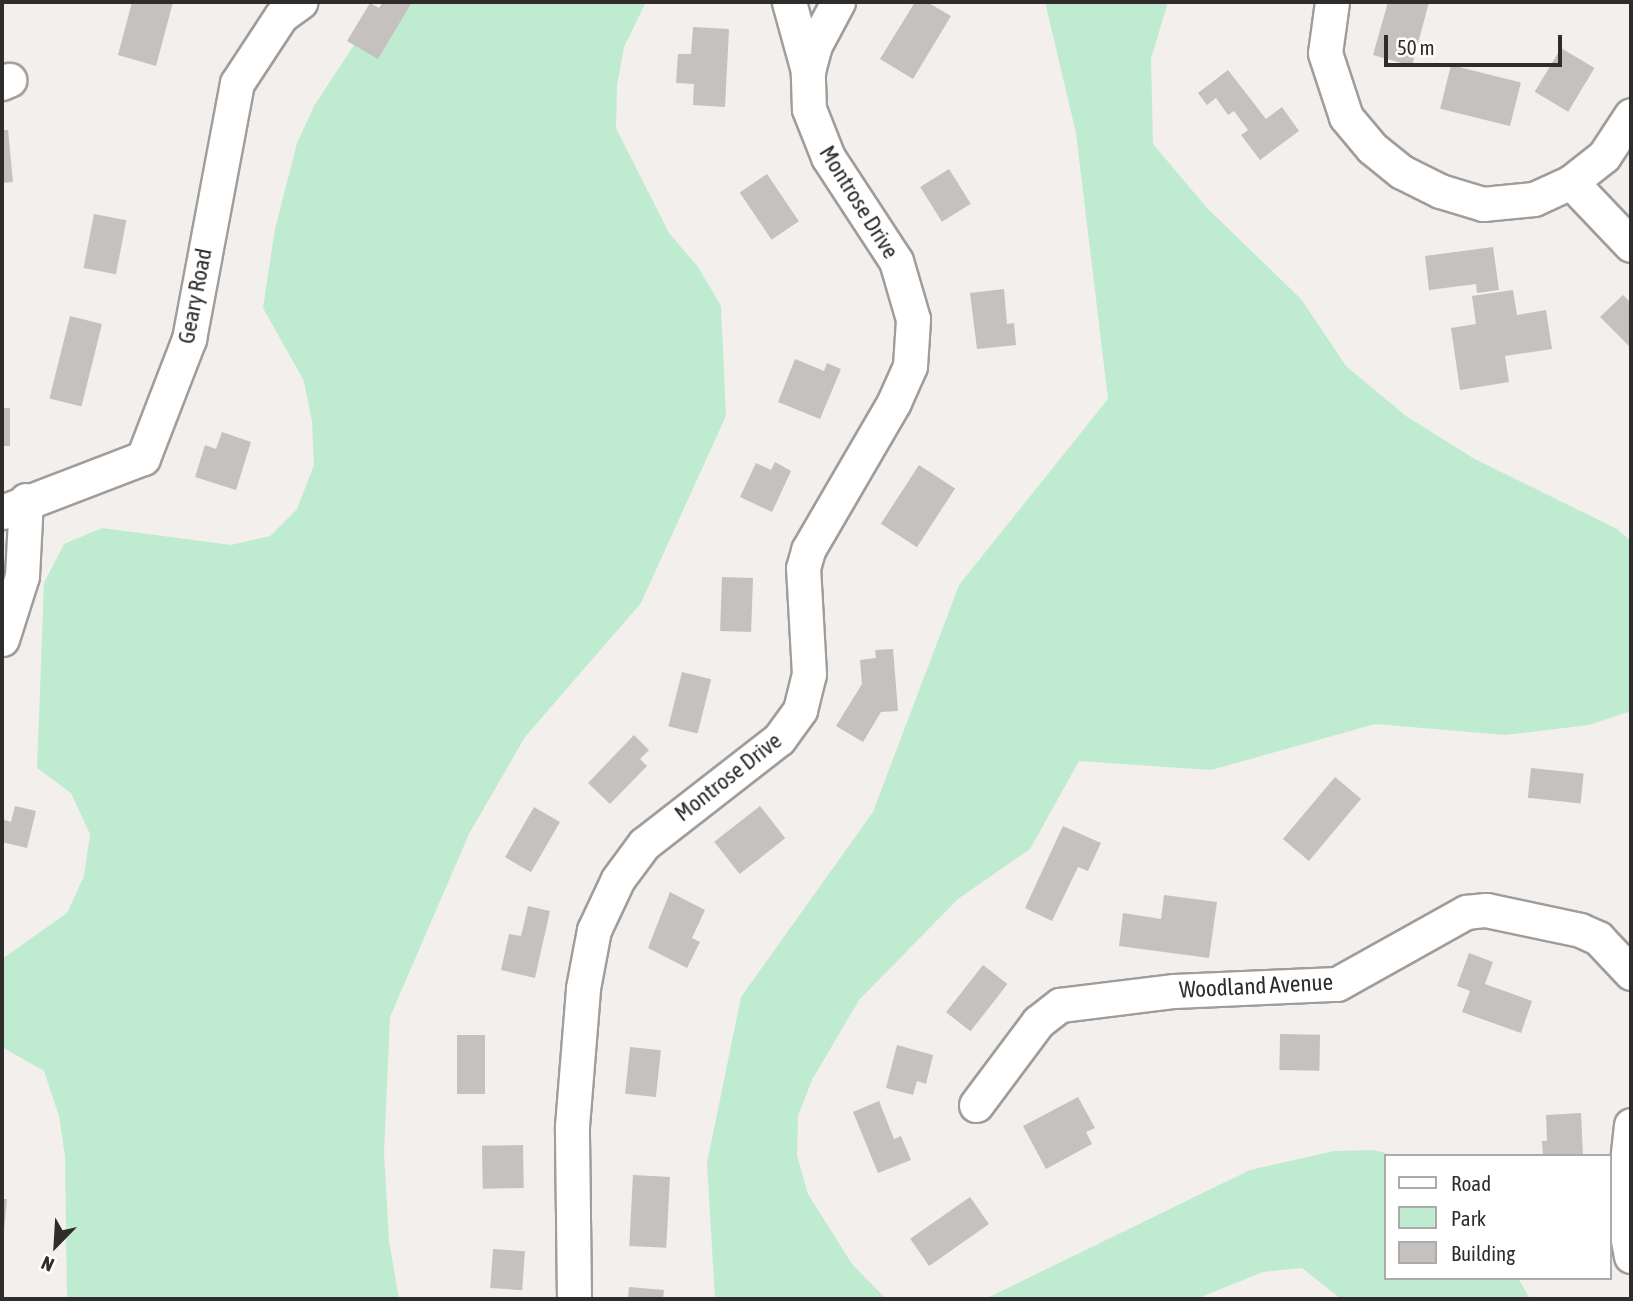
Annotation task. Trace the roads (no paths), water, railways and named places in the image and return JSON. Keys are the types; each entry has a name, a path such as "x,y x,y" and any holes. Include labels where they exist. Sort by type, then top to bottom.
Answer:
{"street":[{"name":"Geary Road","path":"14,506 143,458 189,339 237,83 281,16 300,2"},
{"path":"789,2 808,71"},
{"name":"Montrose Drive","path":"574,1299 572,1126 583,988 594,930 618,879 644,845 779,739 800,710 809,674 803,568 808,550 894,402 910,366 913,319 896,261 813,126 808,71 815,45 838,2"},
{"path":"1332,2 1325,53 1346,117 1372,148 1402,172 1440,191 1483,204 1534,199 1571,182 1604,156 1631,115"},
{"path":"1571,182 1631,246"},
{"path":"2,639 22,576 14,506"},
{"name":"Woodland Avenue","path":"976,1105 1038,1022 1060,1005 1174,991 1337,984 1466,912 1486,910 1580,930 1598,939 1631,973"},
{"path":"1631,1125 1622,1208 1631,1256"}]}
